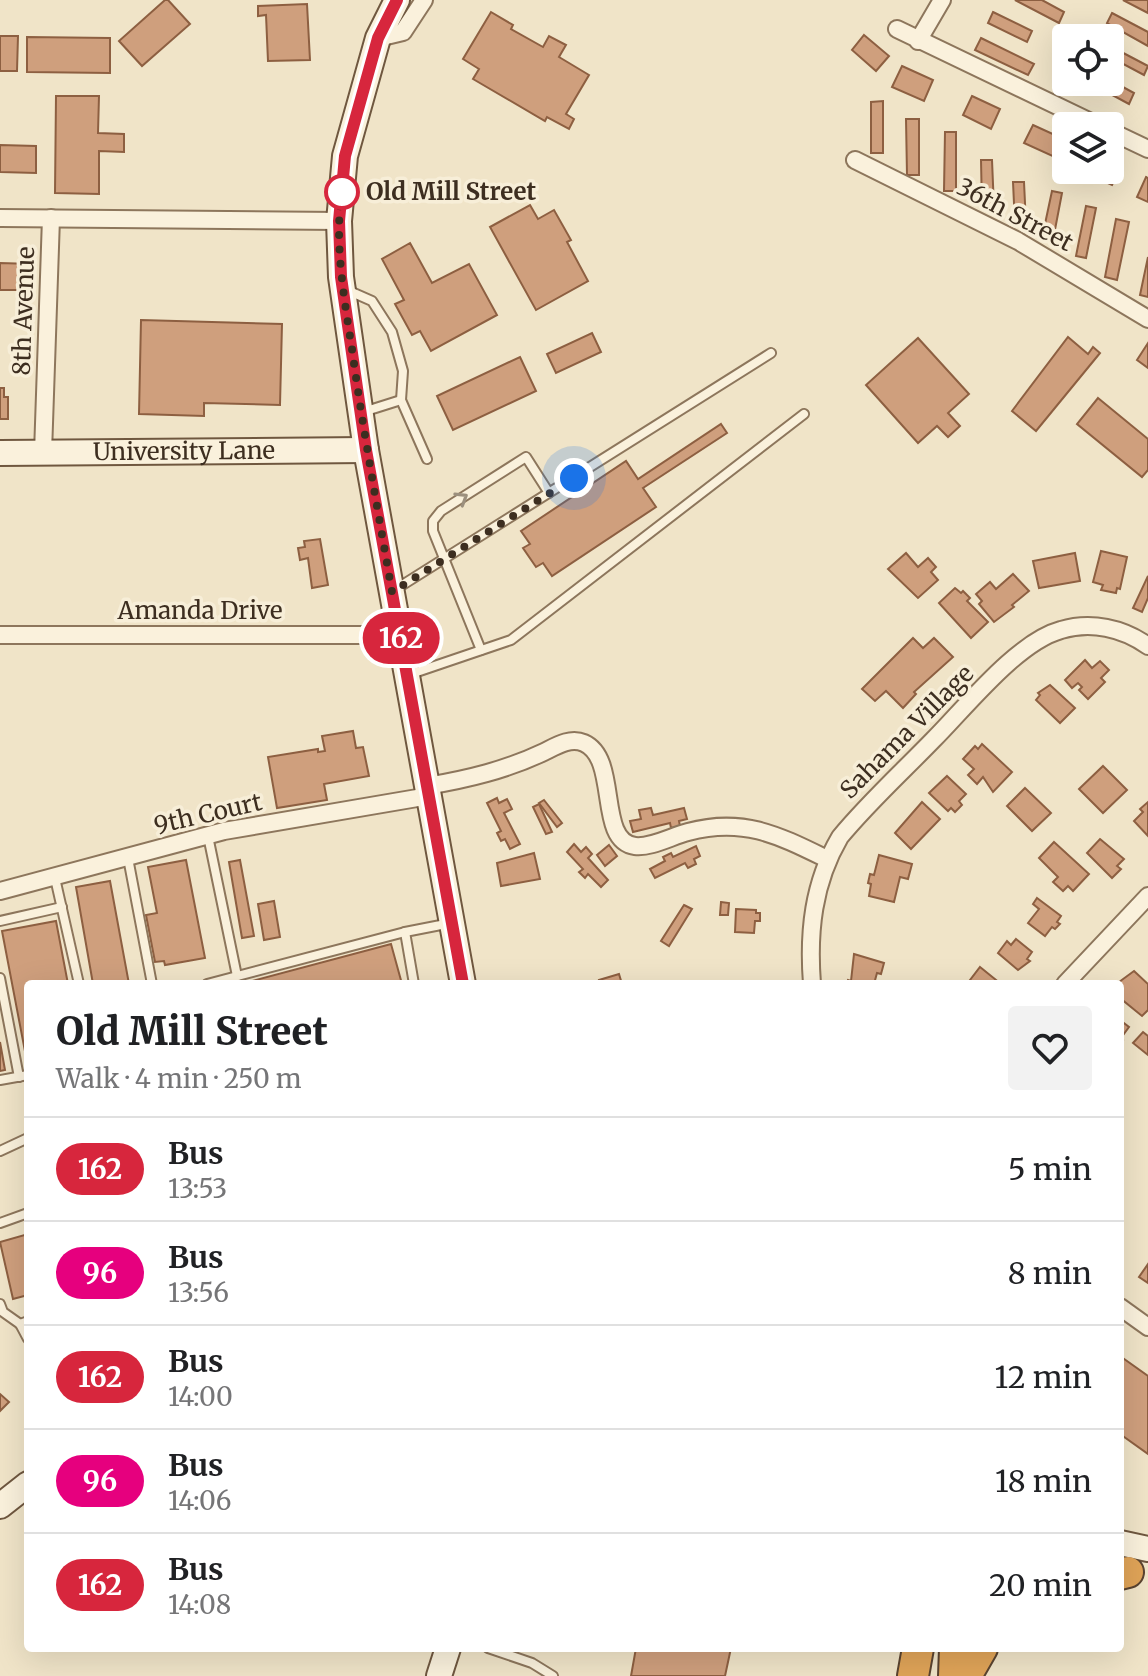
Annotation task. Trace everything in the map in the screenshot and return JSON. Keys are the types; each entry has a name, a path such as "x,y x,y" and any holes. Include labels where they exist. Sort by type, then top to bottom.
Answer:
{"highway":[{"path":"954,1676 955,1652"},
{"path":"966,1676 980,1652"}],"main road":[{"path":"397,0 378,38 345,156 339,221 343,289 366,450 462,980"},
{"name":"University Lane","path":"0,453 366,450"},
{"path":"0,1506 24,1487"},
{"path":"1124,1544 1148,1549"},
{"path":"439,1676 447,1652"}],"street":[{"path":"378,38 403,32 424,0"},
{"path":"918,41 942,0"},
{"path":"897,29 1069,112"},
{"path":"1124,138 1148,149"},
{"name":"36th Street","path":"855,160 1018,241 1148,319"},
{"path":"0,218 339,221"},
{"name":"8th Avenue","path":"43,453 51,218"},
{"name":"Sahama Village","path":"812,980 811,917 827,859 853,821 1009,663 1041,638 1080,626 1120,630 1148,646"},
{"name":"Amanda Drive","path":"0,635 401,635"},
{"name":"9th Court","path":"0,891 208,836 428,791 489,774 564,741 583,742 594,751 602,769 612,824 621,840 633,846 712,825 732,826 771,834 827,859"},
{"path":"1069,980 1148,896"},
{"path":"1124,1310 1148,1327"}],"lane":[{"path":"343,289 372,301 392,332 403,371 401,400 427,459"},
{"path":"392,592 771,353"},
{"path":"361,413 401,400"},
{"path":"408,675 511,640 804,414"},
{"path":"481,650 433,531 433,521 441,511 526,457 549,493"},
{"path":"208,836 237,976"},
{"path":"128,858 151,980"},
{"path":"55,878 78,980"},
{"path":"0,921 62,907"},
{"path":"222,980 405,932 452,923"},
{"path":"405,932 413,980"},
{"path":"0,978 24,1076 0,1080"},
{"path":"0,1151 24,1140"},
{"path":"0,1223 24,1214"},
{"path":"0,1304 3,1312 24,1323"},
{"path":"500,1652 532,1663 553,1676"}],"building":[{"path":"165,0 190,24 142,66 119,41"},
{"path":"1015,0 1042,0 1064,12 1059,23"},
{"path":"1123,0 1148,0 1148,13"},
{"path":"307,4 310,60 268,61 266,15 258,16 258,6"},
{"path":"491,12 513,25 511,29 543,47 549,36 566,45 559,57 589,75 566,114 574,119 569,129 547,117 545,121 473,79 479,69 463,59"},
{"path":"993,12 1032,31 1027,42 988,23"},
{"path":"1112,13 1148,32 1148,46 1124,33 1124,24 1107,23"},
{"path":"864,35 889,56 876,71 852,50"},
{"path":"0,36 18,36 17,71 0,71"},
{"path":"27,37 110,38 110,73 27,72"},
{"path":"981,38 1034,64 1028,75 975,50"},
{"path":"1124,53 1148,66 1144,75 1124,64"},
{"path":"902,66 933,80 924,101 892,87"},
{"path":"1124,88 1134,93 1129,104 1114,96 1124,96"},
{"path":"56,96 99,96 98,133 124,134 124,152 99,151 99,194 55,193"},
{"path":"972,96 1000,109 991,129 963,115"},
{"path":"883,101 883,153 871,153 871,102"},
{"path":"906,119 919,119 919,175 907,175"},
{"path":"1033,125 1052,134 1052,156 1024,143"},
{"path":"945,132 956,132 956,191 944,191"},
{"path":"0,145 36,146 36,173 0,172"},
{"path":"981,160 992,160 994,208 982,209"},
{"path":"1148,178 1148,202 1137,197"},
{"path":"1013,182 1024,182 1026,224 1015,225"},
{"path":"1052,191 1062,193 1053,240 1042,238"},
{"path":"530,205 538,219 554,210 588,281 536,310 490,227"},
{"path":"1086,206 1096,208 1086,258 1076,256"},
{"path":"1116,219 1129,222 1117,280 1105,277"},
{"path":"410,243 432,283 469,264 497,315 431,351 420,331 412,335 395,304 404,300 382,259"},
{"path":"1148,257 1148,297 1140,295"},
{"path":"0,263 32,264 32,284 18,284 18,290 0,290"},
{"path":"141,320 282,324 280,405 204,403 204,416 139,414"},
{"path":"592,333 601,352 556,373 547,354"},
{"path":"1068,337 1088,354 1093,347 1100,353 1036,431 1012,411"},
{"path":"918,338 969,394 948,413 960,426 948,437 937,426 918,443 866,385"},
{"path":"1148,343 1148,368 1137,360"},
{"path":"520,357 536,391 453,430 437,396"},
{"path":"0,388 4,388 4,397 8,397 8,419 0,419"},
{"path":"1098,398 1148,439 1148,470 1142,477 1077,424"},
{"path":"721,424 727,433 643,488 656,507 552,576 543,563 536,567 523,548 530,544 521,531 626,461 638,479"},
{"path":"320,539 328,585 312,588 308,558 300,560 298,548 305,547 304,541"},
{"path":"1101,551 1127,557 1120,589 1117,588 1116,593 1101,590 1103,585 1093,582"},
{"path":"906,553 918,567 928,558 936,567 931,572 938,580 918,598 888,569"},
{"path":"1075,553 1080,581 1039,588 1033,561"},
{"path":"1013,574 1029,591 994,622 979,604 982,601 976,594 990,582 996,589"},
{"path":"1148,576 1148,598 1142,612 1133,608"},
{"path":"955,588 970,598 967,601 988,622 971,638 939,603"},
{"path":"913,638 923,648 934,638 953,657 914,692 916,694 903,708 886,691 875,701 862,689"},
{"path":"1085,660 1092,668 1100,661 1109,670 1101,678 1105,682 1088,699 1079,690 1082,687 1078,683 1072,688 1065,680"},
{"path":"1050,685 1075,708 1060,723 1036,700 1040,695 1038,693"},
{"path":"353,731 356,748 363,747 369,776 324,784 327,800 277,808 268,757 318,749 318,752 325,751 322,736"},
{"path":"982,744 1012,772 993,792 983,777 977,784 968,775 974,769 963,759 975,746 978,749"},
{"path":"1103,766 1127,790 1103,813 1079,789"},
{"path":"947,776 966,794 955,812 951,808 948,811 929,793"},
{"path":"1025,788 1051,813 1032,831 1007,806"},
{"path":"497,798 499,803 507,799 512,809 504,813 520,844 510,849 505,839 501,841 497,833 501,831 487,803"},
{"path":"544,800 562,823 557,827 539,803"},
{"path":"922,802 940,819 911,849 895,833"},
{"path":"1148,802 1148,836 1134,821"},
{"path":"539,804 552,832 546,834 533,807"},
{"path":"651,808 653,815 684,808 687,819 679,821 680,826 671,828 670,823 633,832 630,821 641,819 639,810"},
{"path":"1100,839 1124,859 1117,866 1121,869 1112,878 1087,853"},
{"path":"1054,842 1089,874 1073,891 1068,886 1063,891 1053,882 1058,877 1039,858"},
{"path":"574,844 581,852 586,847 592,854 588,858 608,880 601,887 588,874 585,878 579,872 583,869 567,852"},
{"path":"609,845 617,856 605,866 597,855"},
{"path":"696,846 700,856 694,859 696,864 688,868 685,863 655,878 650,869 665,861 663,857 671,853 673,857"},
{"path":"534,853 540,879 501,886 497,863"},
{"path":"879,855 912,864 908,879 900,877 894,902 869,896 870,874 874,875"},
{"path":"186,860 205,958 165,965 164,961 155,962 146,915 157,913 148,867"},
{"path":"240,860 254,936 242,938 229,862"},
{"path":"110,881 128,980 92,980 76,887"},
{"path":"1037,898 1061,916 1057,922 1060,924 1055,929 1052,927 1045,936 1028,923 1039,909 1033,904"},
{"path":"274,901 280,937 264,940 258,904"},
{"path":"721,902 729,903 728,915 720,915"},
{"path":"684,905 692,909 669,946 661,941"},
{"path":"736,909 760,913 760,921 755,921 754,933 735,932"},
{"path":"56,921 67,980 24,980 24,1046 2,931"},
{"path":"1016,939 1032,952 1027,959 1030,961 1018,970 998,953 1007,941 1011,945"},
{"path":"391,944 401,980 256,980"},
{"path":"854,954 884,963 881,974 877,973 875,980 851,980"},
{"path":"980,967 996,980 970,980"},
{"path":"1134,971 1148,984 1148,1010 1142,1016 1124,1001 1122,980"},
{"path":"619,974 621,980 599,980"},
{"path":"1143,1032 1148,1036 1148,1055 1133,1043"},
{"path":"0,1042 5,1070 0,1071"},
{"path":"24,1235 24,1296 13,1299 0,1242"},
{"path":"1148,1264 1148,1283 1139,1277"},
{"path":"1124,1359 1148,1376 1148,1454 1124,1437"},
{"path":"0,1394 9,1402 0,1411"},
{"path":"635,1652 730,1652 725,1676 631,1676"}],"bus line":[{"name":"162","path":"397,0 378,38 345,156 339,221 341,277 366,450 462,980"}],"place":[{"name":"Old Mill Street","path":"342,192"}],"route":[{"path":"342,192 339,221 341,277 366,450 392,592 574,478"}]}
